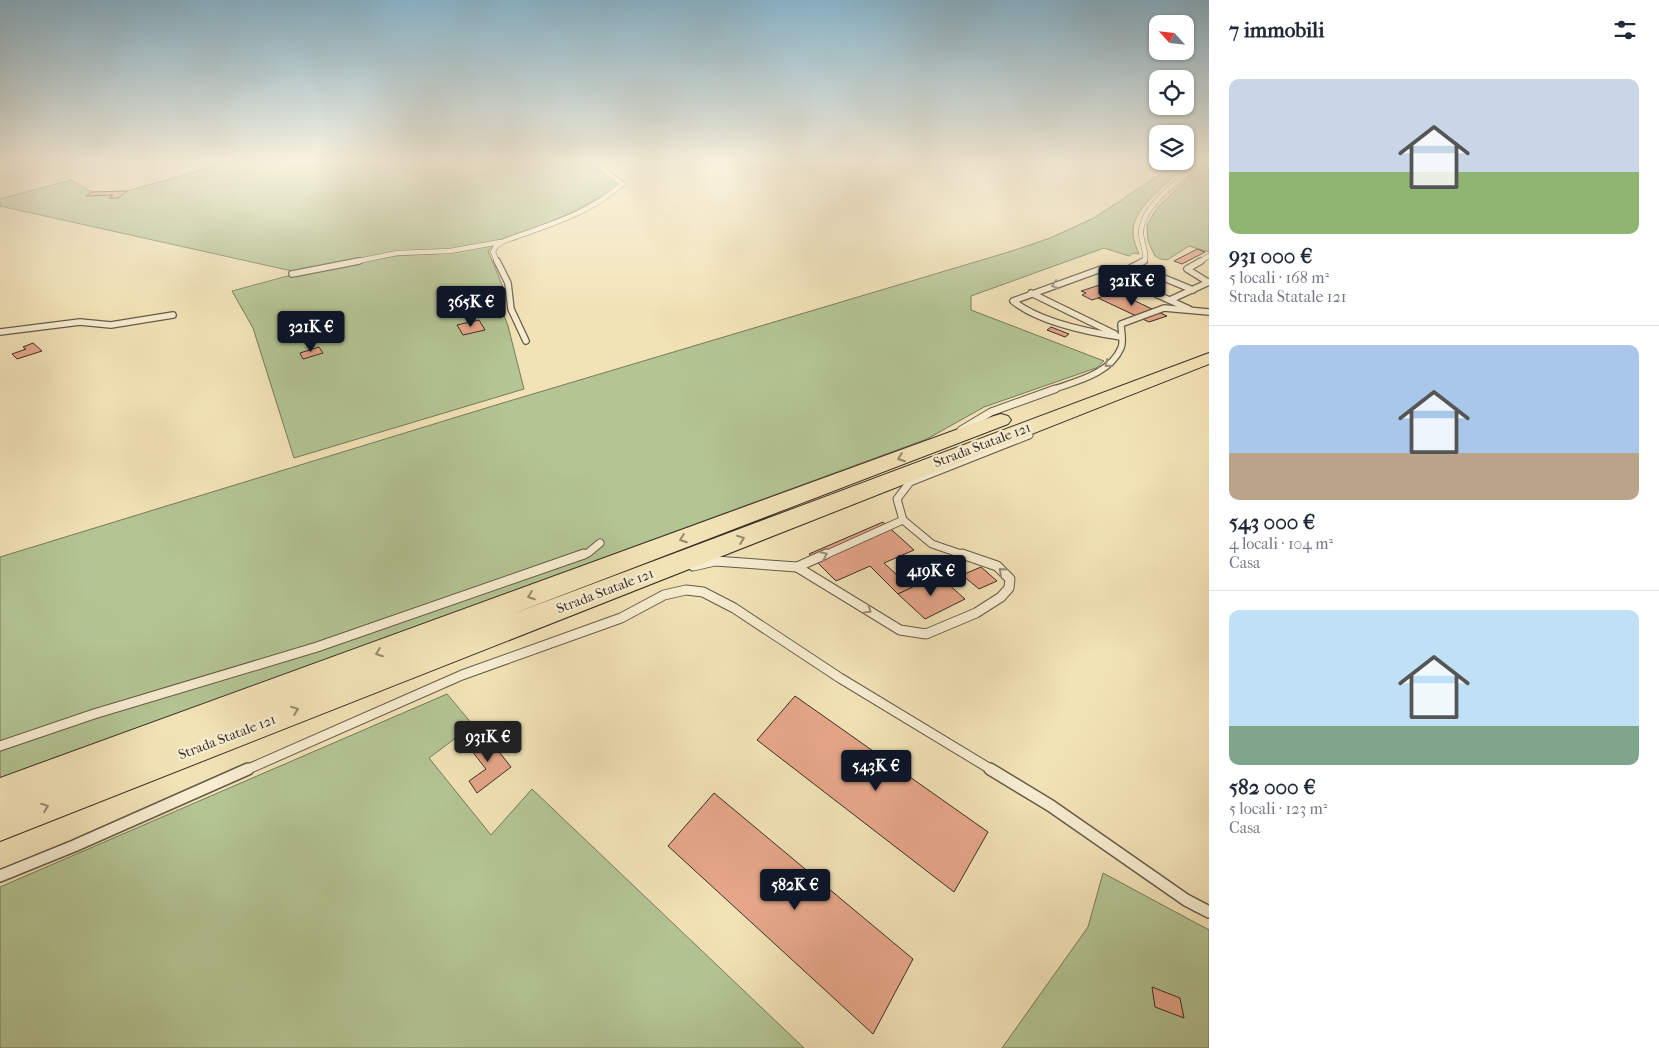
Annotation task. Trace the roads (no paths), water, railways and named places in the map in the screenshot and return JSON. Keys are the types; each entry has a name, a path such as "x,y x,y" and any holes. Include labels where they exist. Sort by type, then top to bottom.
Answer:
{"main road":[{"name":"Strada Statale 121","path":"0,794 1209,343"},
{"name":"Strada Statale 121","path":"0,824 1209,358"}],"lane":[{"path":"526,341 511,309 508,283 493,252 496,246 504,241 580,211"},
{"path":"1116,275 1143,262 1146,255 1141,240 1142,223 1148,211"},
{"path":"292,274 397,254 450,251 504,241"},
{"path":"1209,256 1187,270 1209,282"},
{"path":"1135,266 1193,290"},
{"path":"1121,337 1086,332 1023,308 1013,301 1101,269 1197,313"},
{"path":"1170,300 1209,282"},
{"path":"1031,293 1121,337"},
{"path":"935,445 991,412 1090,376 1112,363 1122,346 1121,324 1164,308 1197,313 1209,312"},
{"path":"0,332 80,322 112,325 173,315"},
{"path":"797,566 900,630 926,634 976,613 1001,597 1009,588 1010,579 1004,570 978,558 943,549 921,536 902,520 897,499 910,482 1042,430 1080,408"},
{"path":"527,630 695,566 715,561 797,566 902,520"},
{"path":"0,746 94,714 317,647 563,560 588,553 600,543"},
{"path":"0,876 74,846 326,733 462,675 621,618 664,595 686,590 703,592 734,608 840,678 1051,806 1186,900 1209,912"},
{"path":"427,660 500,641"}]}
